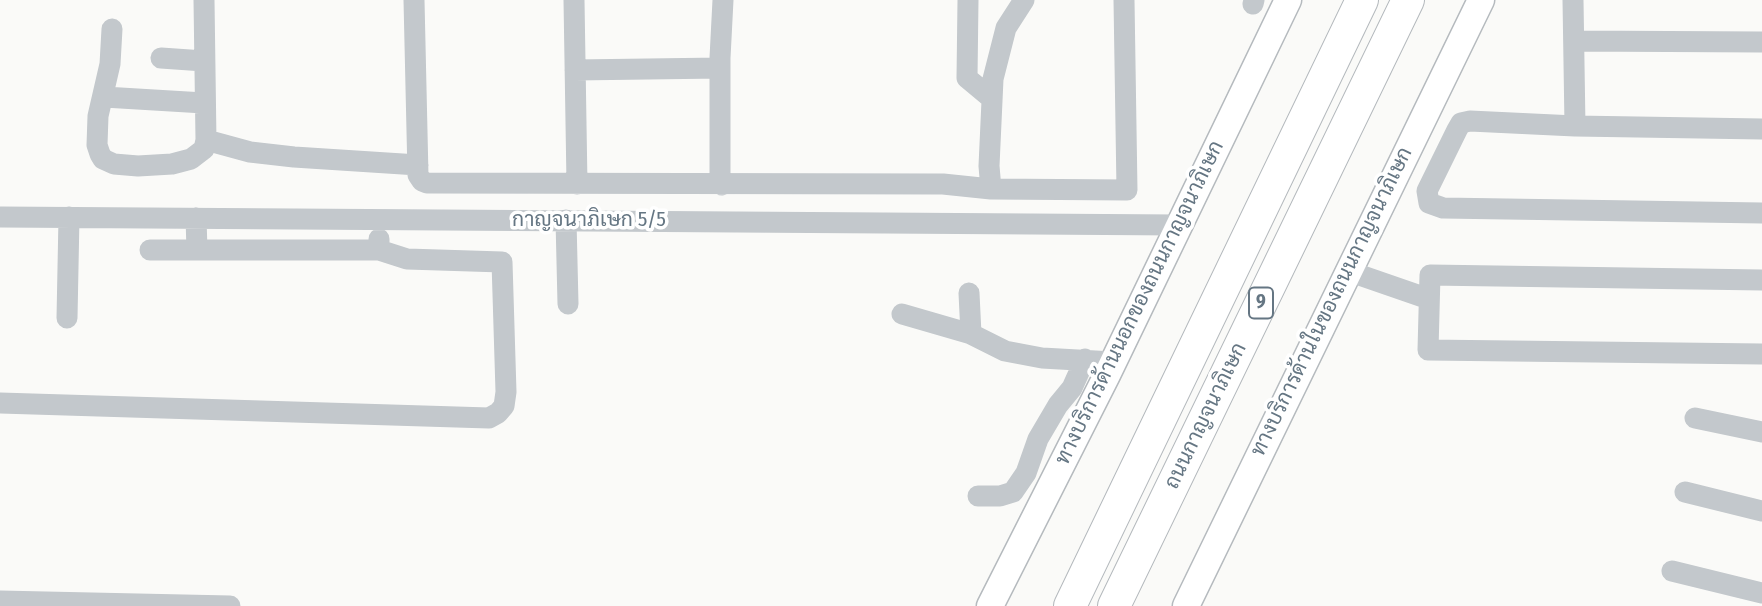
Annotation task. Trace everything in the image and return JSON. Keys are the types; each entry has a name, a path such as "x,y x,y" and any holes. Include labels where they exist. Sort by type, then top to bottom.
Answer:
{"highway":[{"name":"ถนนกาญจนาภิเษก","path":"1069,606 1362,0"},
{"name":"ถนนกาญจนาภิเษก","path":"1114,606 1408,0"}],"main road":[{"name":"ทางบริการด้านนอกของถนนกาญจนาภิเษก","path":"990,606 1113,362 1288,0"},
{"name":"ทางบริการด้านในของถนนกาญจนาภิเษก","path":"1186,606 1481,0"}],"street":[{"path":"112,29 110,64 98,116 97,145 103,159 114,164 173,164 199,155 206,140 204,0"},
{"path":"414,0 418,175 427,183 943,184 991,189 1128,190 1124,0"},
{"path":"574,0 577,184"},
{"path":"722,184 720,68 723,0"},
{"path":"968,0 967,79 991,98"},
{"path":"991,189 991,98 1006,28 1024,0"},
{"path":"1573,0 1575,126"},
{"path":"967,38 1002,41"},
{"path":"1574,41 1762,42"},
{"path":"161,58 204,61"},
{"path":"575,70 720,68"},
{"path":"104,97 204,103"},
{"path":"1762,129 1575,126 1470,121 1461,123 1427,191 1429,203 1443,208 1762,214"},
{"path":"206,140 250,152 418,165"},
{"name":"กาญจนาภิเษก 5/5","path":"0,217 1178,225"},
{"path":"66,318 69,217"},
{"path":"196,218 197,250"},
{"path":"379,219 379,250"},
{"path":"566,220 568,304"},
{"path":"0,403 489,418 498,414 504,406 506,392 502,262 407,259 379,250 150,250"},
{"path":"1348,271 1429,299"},
{"path":"1762,280 1430,275 1428,350 1762,354"},
{"path":"969,293 971,334"},
{"path":"902,314 971,334 1005,351 1042,358 1113,362"},
{"path":"978,496 1013,492 1026,473 1038,439 1058,405 1072,388 1085,359"},
{"path":"1695,418 1762,432"},
{"path":"1685,492 1762,511"},
{"path":"1672,571 1762,593"},
{"path":"0,601 230,606"}]}
